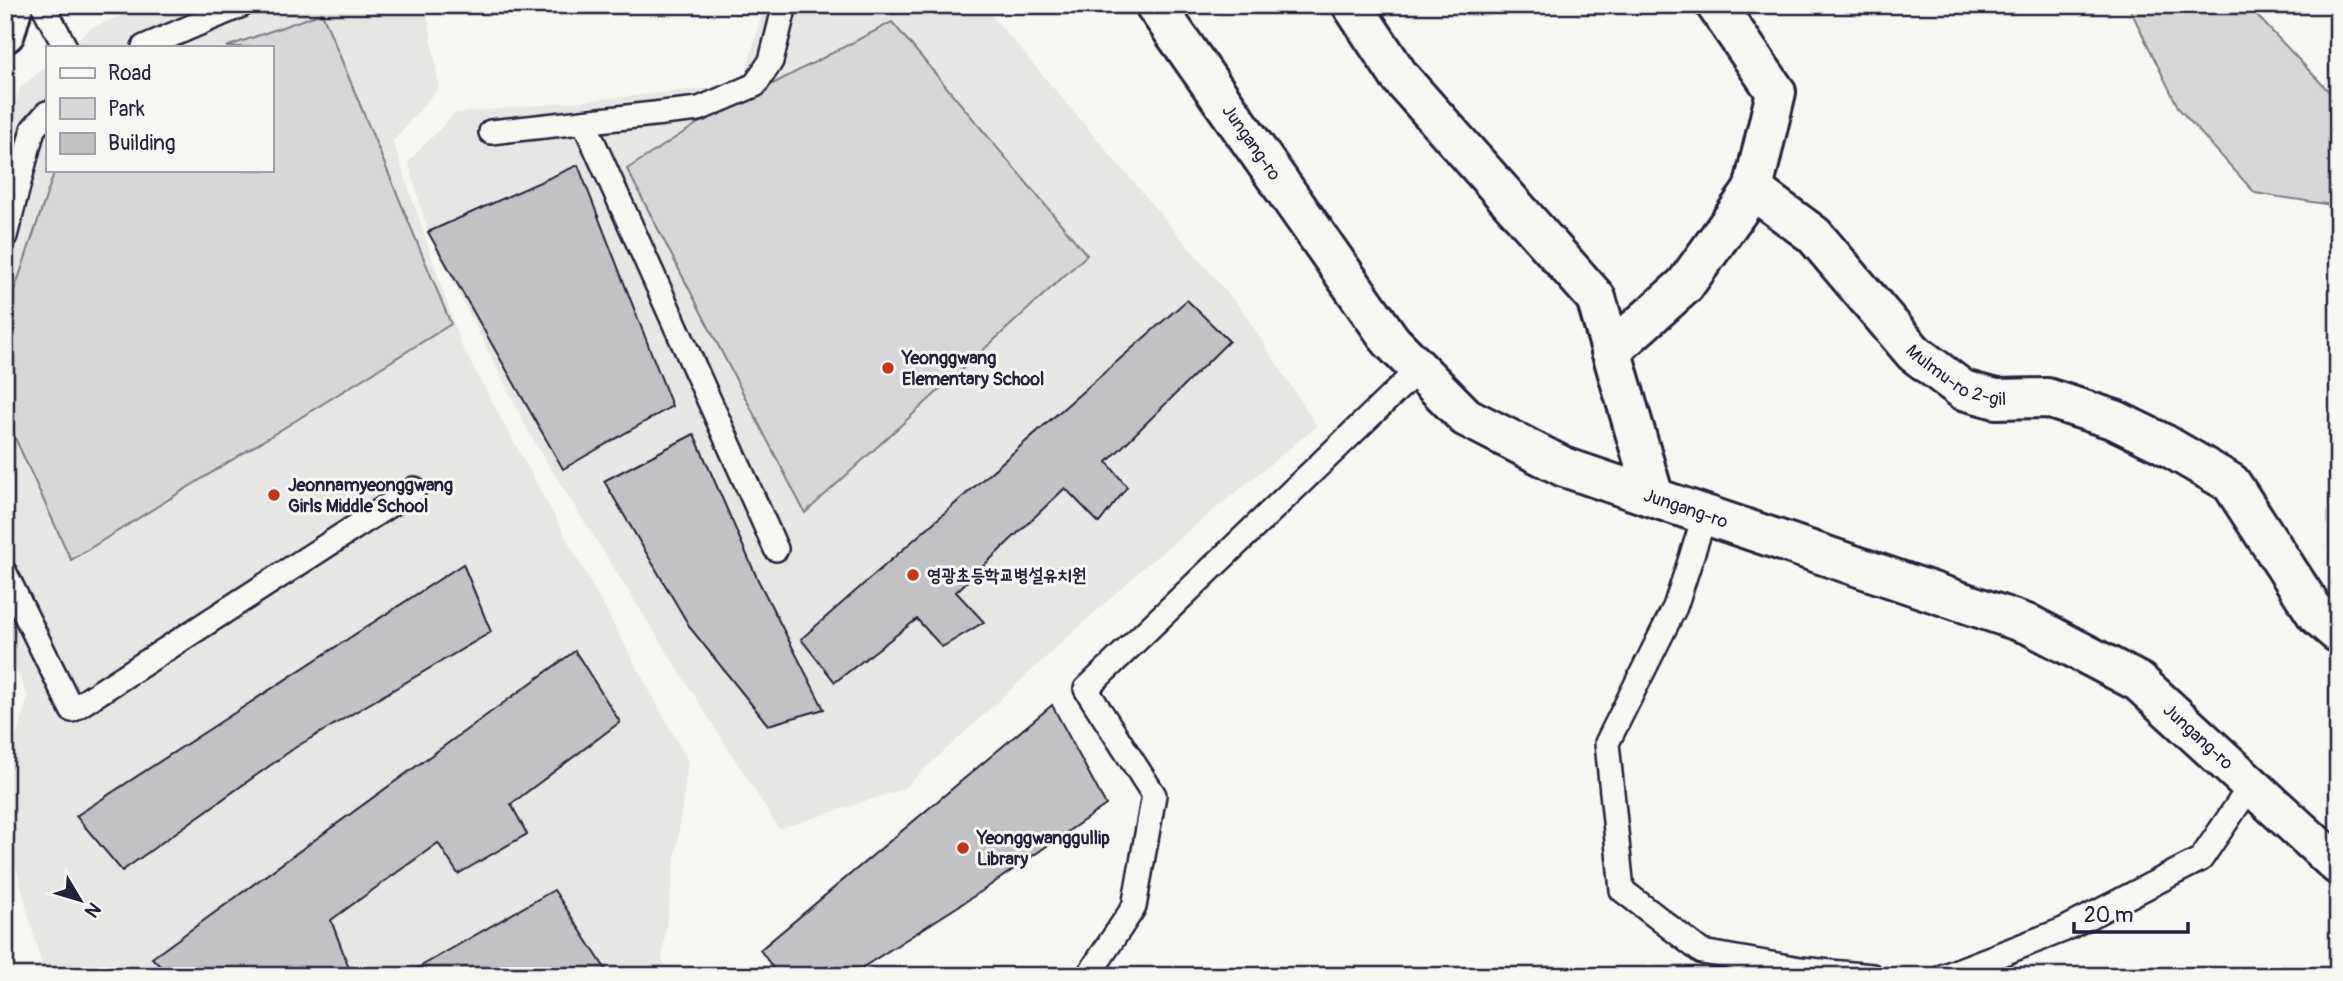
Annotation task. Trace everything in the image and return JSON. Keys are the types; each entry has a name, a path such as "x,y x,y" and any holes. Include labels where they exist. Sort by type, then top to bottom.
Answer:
{"street":[{"path":"5,33 13,5"},
{"name":"Jungang-ro","path":"1155,5 1391,341 1466,417 1564,467 2030,625 2139,682 2338,864"},
{"path":"1352,5 1399,76 1596,299 1654,497"},
{"path":"1611,351 1685,285 1753,190 1776,92 1716,5"},
{"name":"Mulmu-ro 2-gil","path":"1753,190 1814,235 1914,353 1963,390 1996,399 2047,398 2115,420 2231,483 2316,614 2338,633"}],"lane":[{"path":"43,5 64,46"},
{"path":"146,46 242,5"},
{"path":"491,132 699,109 755,85 771,61 785,5"},
{"path":"5,236 33,130 46,114"},
{"path":"584,122 776,549"},
{"path":"1088,976 1134,906 1154,795 1086,688 1419,369"},
{"path":"5,573 72,710 414,489"},
{"path":"1705,515 1675,607 1607,743 1622,890 1702,952 1800,969 1872,976"},
{"path":"1944,976 2063,930 2202,859 2251,785"}],"shaded area":[{"name":"Jeonnamyeonggwang Girls Middle School","path":"146,5 426,5 439,87 393,141 461,345 688,761 662,958 669,976 44,974 5,825 5,775 28,697 5,645 5,139 20,88 46,66 46,172 273,172 273,46 69,46 91,28"},
{"name":"Yeonggwang Elementary School","path":"764,5 983,5 1242,310 1317,426 1144,567 903,789 779,829 534,442 428,232 408,162 455,113 743,85"}],"green space":[{"path":"2128,5 2247,5 2338,101 2338,206 2255,193 2179,109"},
{"path":"322,13 451,324 71,560 5,416 5,318 54,172 273,172 273,46 229,46"},
{"path":"892,22 1087,255 805,513 627,169 703,120"}],"building":[{"path":"578,165 672,406 563,469 428,232"},
{"path":"1187,300 1229,341 1107,462 1127,487 1099,523 1065,488 956,592 984,622 942,647 917,619 835,682 801,639"},
{"path":"694,434 757,578 824,709 768,725 691,629 604,481"},
{"path":"463,564 491,632 296,747 122,871 76,816"},
{"path":"575,651 620,722 511,804 527,834 458,874 438,843 331,920 352,976 276,976 273,972 266,976 170,976 152,958"},
{"name":"Yeonggwanggullip Library","path":"1052,705 1106,805 982,891 849,976 779,976 760,950"},
{"path":"554,890 610,976 420,976 416,969"}],"place":[{"name":"Yeonggwang Elementary School","path":"888,368"},
{"name":"Jeonnamyeonggwang Girls Middle School","path":"274,495"},
{"name":"영광초등학교병설유치원","path":"913,575"},
{"name":"Yeonggwanggullip Library","path":"963,848"}]}
